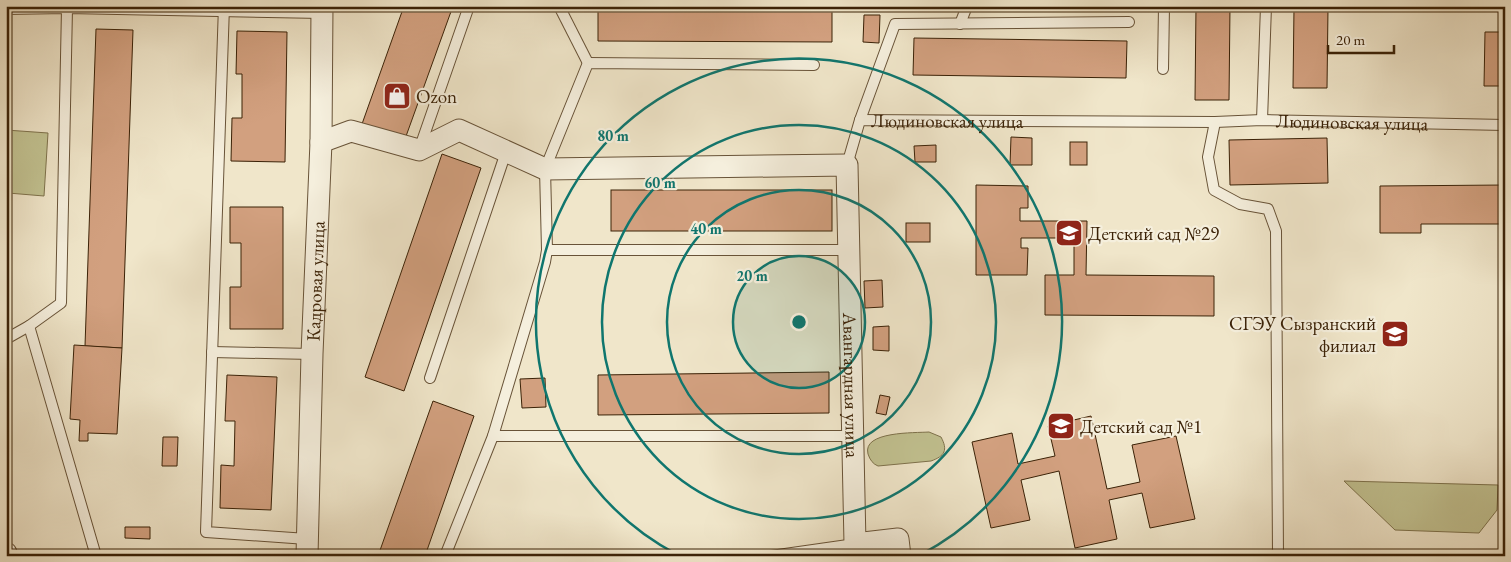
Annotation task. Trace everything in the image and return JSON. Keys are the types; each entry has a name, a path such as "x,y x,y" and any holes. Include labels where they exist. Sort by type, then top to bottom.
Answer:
{"street":[{"name":"Кадровая улица","path":"307,548 312,354 321,142 322,9"},
{"path":"321,142 351,131 419,150 459,130 545,170 847,165"},
{"name":"Авангардная улица","path":"847,165 854,544"},
{"path":"854,544 898,538 900,556"}],"lane":[{"path":"419,150 469,6"},
{"path":"445,556 492,436 546,262 545,170 588,64 559,6"},
{"path":"960,24 967,6"},
{"path":"1162,69 1164,6"},
{"path":"1262,120 1266,6"},
{"path":"6,339 29,326 61,303 67,8"},
{"path":"6,9 322,9"},
{"path":"224,9 206,532 307,548"},
{"path":"860,120 895,24 1129,22"},
{"path":"588,64 814,65"},
{"name":"Людиновская улица","path":"847,165 860,120 1215,122 1262,120 1505,125"},
{"path":"1215,122 1208,157 1214,190 1240,204 1268,209 1276,231 1278,556"},
{"path":"430,378 506,152"},
{"path":"547,250 849,250"},
{"path":"29,326 96,556"},
{"path":"212,352 312,354"},
{"path":"492,436 852,436"},
{"path":"771,556 854,544"}],"green space":[{"path":"6,130 48,133 44,196 8,193 6,189"},
{"path":"929,432 941,437 945,449 942,455 931,461 878,466 873,463 868,454 868,446 881,437 902,433"},
{"path":"1344,481 1498,485 1497,510 1479,533 1395,530"}],"building":[{"path":"404,6 453,6 405,139 362,124"},
{"path":"598,6 832,6 832,42 598,41"},
{"path":"1196,6 1230,6 1229,100 1195,100"},
{"path":"1294,8 1328,8 1327,88 1293,88"},
{"path":"864,15 880,15 879,43 863,42"},
{"path":"96,29 133,30 122,348 85,346"},
{"path":"237,31 287,32 285,162 231,161 232,118 242,118 242,74 236,74"},
{"path":"1485,32 1505,32 1505,86 1484,86"},
{"path":"914,38 1127,41 1126,78 913,75"},
{"path":"1011,137 1032,138 1032,165 1010,165"},
{"path":"1327,138 1328,183 1230,185 1229,140"},
{"path":"1070,142 1087,142 1087,165 1070,165"},
{"path":"936,145 936,162 915,162 914,146"},
{"path":"442,154 481,168 404,391 365,377"},
{"path":"976,185 1028,186 1028,208 1020,208 1020,221 1087,221 1086,275 1214,276 1214,316 1045,315 1045,275 1074,275 1074,238 1021,238 1021,248 1028,248 1027,275 976,275"},
{"path":"1505,185 1505,224 1421,224 1421,233 1380,233 1380,186"},
{"path":"611,190 832,190 832,231 611,231"},
{"path":"230,207 283,207 283,329 230,329 230,287 241,287 241,243 230,243"},
{"path":"906,223 930,223 930,242 906,242"},
{"path":"882,280 883,307 865,308 864,281"},
{"path":"889,326 889,351 873,350 873,327"},
{"path":"74,345 122,348 117,434 88,433 88,441 79,441 80,420 70,419"},
{"path":"829,372 829,413 598,415 598,375"},
{"path":"227,375 277,377 271,510 220,508 221,465 234,466 235,421 225,421"},
{"path":"545,378 546,407 522,408 520,379"},
{"path":"880,395 890,397 886,415 876,413"},
{"path":"433,401 474,416 425,556 378,556"},
{"path":"1091,416 1107,489 1140,482 1132,445 1176,436 1195,519 1150,528 1142,493 1109,500 1117,539 1075,548 1059,471 1021,480 1030,520 991,528 972,442 1012,433 1018,464 1055,456 1048,426"},
{"path":"163,437 178,437 177,466 162,466"},
{"path":"125,527 150,527 150,539 125,538"}],"place":[{"name":"Ozon","path":"397,96"},
{"name":"Детский сад №29","path":"1069,233"},
{"name":"СГЭУ Сызранский филиал","path":"1395,334"},
{"name":"Детский сад №1","path":"1061,426"}]}
